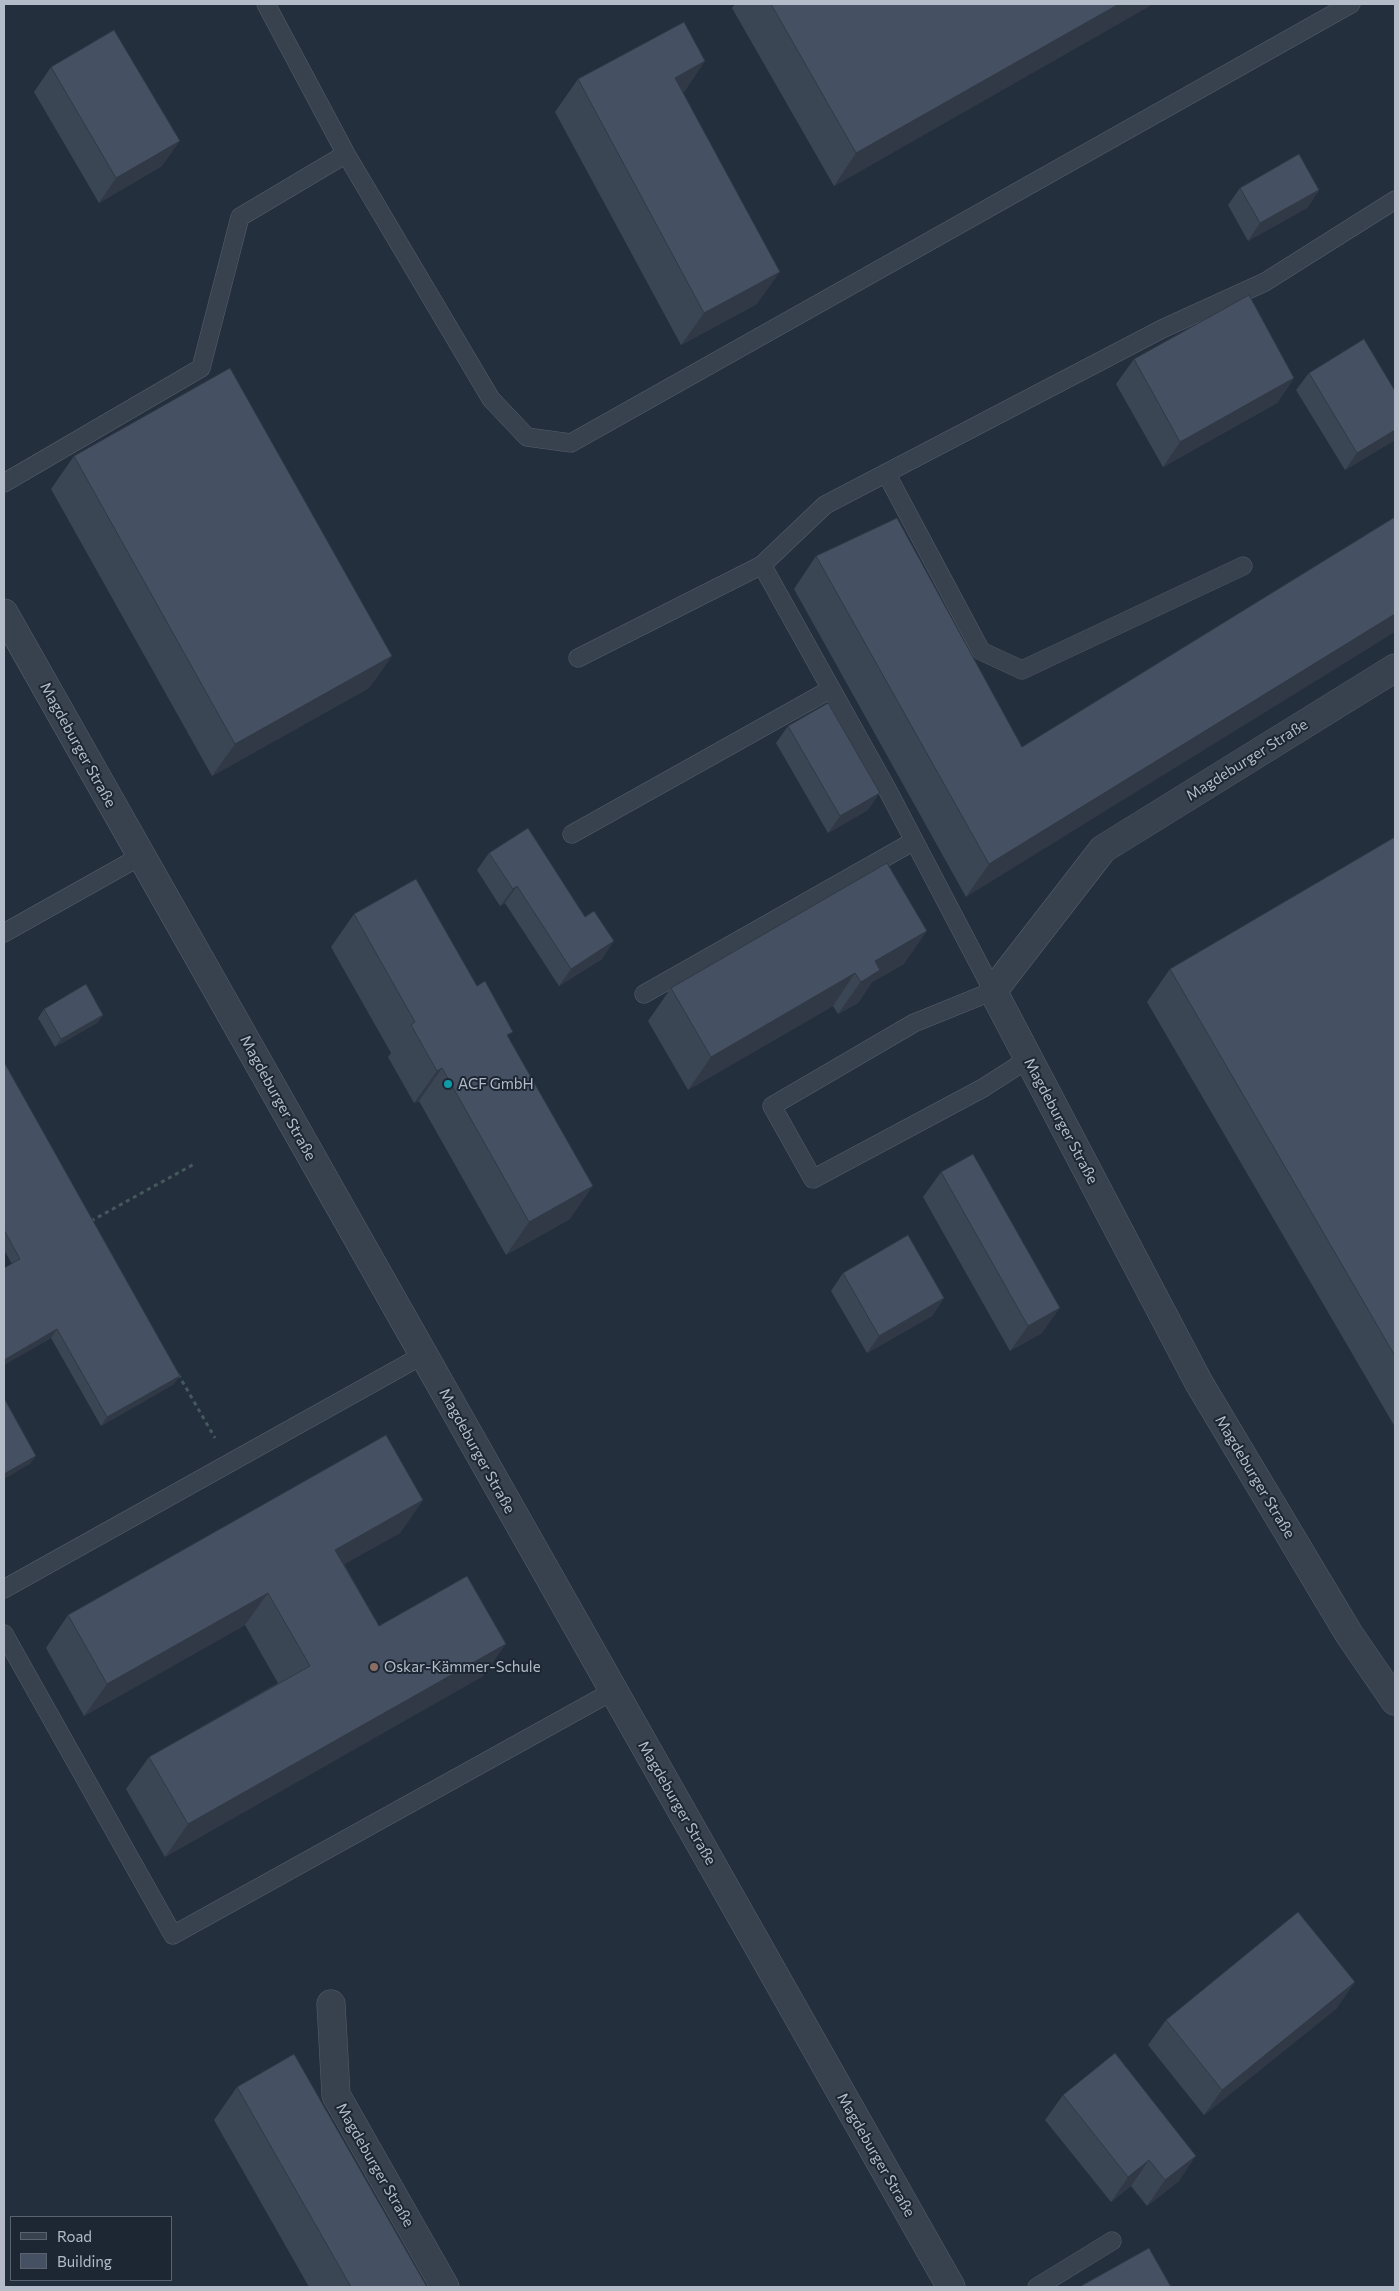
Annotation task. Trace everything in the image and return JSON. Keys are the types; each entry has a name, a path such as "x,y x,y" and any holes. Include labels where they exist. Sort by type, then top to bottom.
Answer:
{"street":[{"name":"Magdeburger Straße","path":"4,613 951,2287"},
{"name":"Magdeburger Straße","path":"1395,668 1103,849 993,991 1199,1382 1349,1634 1395,1701"},
{"name":"Magdeburger Straße","path":"331,2004 336,2095 445,2287"}],"lane":[{"path":"266,4 346,154 491,399 526,436 571,443 1351,4"},
{"path":"4,483 201,368 240,217 346,154"},
{"path":"578,658 762,565 825,505 1162,329 1265,282 1395,200"},
{"path":"886,473 981,651 1022,670 1242,566"},
{"path":"762,565 914,841 993,991 914,1023 772,1106 813,1179 982,1088 1028,1058"},
{"path":"572,834 831,689"},
{"path":"644,994 914,841"},
{"path":"4,933 141,856"},
{"path":"4,1589 423,1355"},
{"path":"4,1634 173,1935 613,1691"},
{"path":"1037,2287 1112,2241"}],"path":[{"path":"84,1225 196,1164"},
{"path":"174,1368 229,1462"}],"building":[{"path":"771,4 1119,4 856,153"},
{"path":"684,22 705,61 675,78 780,272 704,313 578,79"},
{"path":"114,30 180,141 116,178 51,67"},
{"path":"1299,154 1319,190 1260,223 1240,188"},
{"path":"1249,295 1294,378 1180,442 1134,359"},
{"path":"1364,339 1395,391 1395,430 1357,453 1309,373"},
{"path":"230,368 392,656 235,744 74,456"},
{"path":"1395,517 1395,614 989,864 816,556 897,518 1022,747"},
{"path":"828,703 880,793 840,816 788,726"},
{"path":"528,828 585,917 594,911 614,941 571,969 517,886 513,889 489,853"},
{"path":"1395,837 1395,1356 1170,969"},
{"path":"887,863 927,931 875,961 880,970 861,982 855,973 711,1057 671,988"},
{"path":"416,879 477,986 485,981 513,1032 507,1035 593,1186 529,1222 442,1068 437,1071 411,1025 415,1022 354,914"},
{"path":"86,984 103,1015 61,1039 44,1009"},
{"path":"4,1062 180,1376 107,1417 57,1329 4,1360 4,1268 20,1259 4,1230"},
{"path":"973,1154 1060,1308 1028,1326 941,1172"},
{"path":"908,1235 944,1298 879,1336 843,1273"},
{"path":"4,1398 36,1456 4,1474"},
{"name":"Oskar-Kämmer-Schule","path":"386,1435 423,1500 335,1550 379,1626 467,1576 506,1644 188,1824 149,1757 310,1666 268,1593 107,1684 68,1615"},
{"path":"1298,1912 1355,1982 1222,2090 1166,2020"},
{"path":"1115,2053 1196,2156 1165,2180 1149,2160 1128,2177 1063,2095"},
{"path":"294,2054 427,2287 351,2287 237,2087"},
{"path":"1149,2248 1171,2287 1081,2287 1081,2286"}],"place":[{"name":"ACF GmbH","path":"448,1084"},
{"name":"Oskar-Kämmer-Schule","path":"374,1667"}]}
